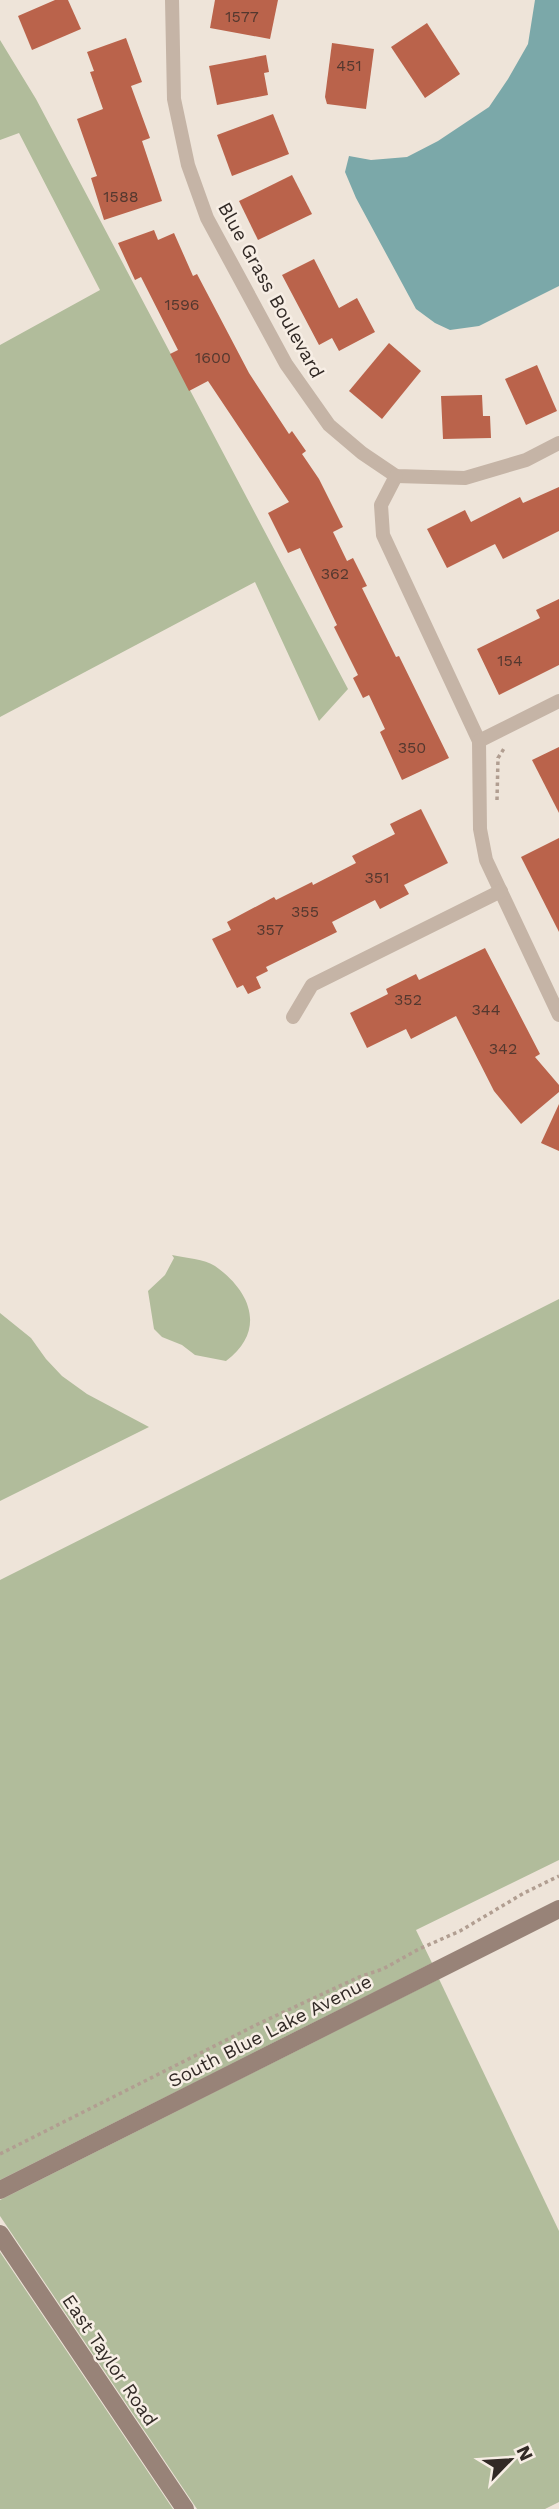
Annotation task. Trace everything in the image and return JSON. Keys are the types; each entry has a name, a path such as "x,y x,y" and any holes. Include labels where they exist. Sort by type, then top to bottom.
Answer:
{"main road":[{"name":"South Blue Lake Avenue","path":"0,2190 559,1909"},
{"name":"East Taylor Road","path":"0,2234 185,2509"}],"street":[{"name":"Blue Grass Boulevard","path":"172,0 174,99 188,165 207,218 286,364 329,425 362,453 396,476"},
{"path":"559,443 526,460 465,478 396,476 381,505 383,535 479,741 480,829 486,860 559,1015"},
{"path":"479,741 559,701"},
{"path":"293,1017 312,985 501,891"}],"path":[{"path":"496,808 498,758 505,746"},
{"path":"0,2154 258,2024 359,1977 383,1969 460,1931 524,1893 559,1876"}],"green space":[{"path":"0,40 36,99 348,689 319,721 255,582 0,717 0,345 100,290 19,133 0,140"},
{"path":"172,1255 215,1266 228,1276 245,1300 250,1325 239,1349 226,1361 195,1355 182,1345 162,1337 154,1329 148,1291 165,1275 174,1258"},
{"path":"559,1299 559,1860 416,1930 432,1963 0,2180 0,1580"},
{"path":"0,1313 31,1338 62,1376 87,1394 149,1427 0,1501"},
{"path":"439,1979 559,2231 559,2502 545,2509 197,2509 0,2216 0,2200"},
{"path":"0,2252 173,2509 0,2509"}],"water":[{"path":"535,0 559,0 559,286 479,326 450,330 416,309 356,198 345,172 349,156 371,160 407,157 438,141 489,107 528,44"}],"building":[{"path":"55,0 68,0 81,29 32,50 18,16"},
{"path":"215,0 278,0 270,39 210,28"},
{"path":"427,23 460,74 425,98 391,47"},
{"path":"126,38 142,82 131,86 150,138 142,141 162,201 104,220 91,178 97,176 77,119 103,109 90,72 94,71 87,52"},
{"path":"332,43 374,49 366,109 327,104 325,97"},
{"path":"266,55 269,72 264,73 268,95 217,105 209,66"},
{"path":"273,114 289,154 232,176 217,135"},
{"path":"292,175 312,214 258,240 239,201"},
{"path":"154,230 158,240 174,233 193,276 197,274 249,373 289,434 292,431 306,451 302,454 319,479 343,527 333,532 347,561 353,558 367,586 362,588 449,758 402,780 380,732 385,729 369,695 363,698 353,678 358,675 300,548 288,553 268,513 289,502 208,381 189,391 170,354 178,350 141,277 135,280 118,243"},
{"path":"314,259 339,308 357,298 375,332 339,351 332,338 319,345 282,275"},
{"path":"389,343 421,371 382,419 349,391"},
{"path":"537,365 557,411 526,425 505,379"},
{"path":"482,395 483,416 490,416 491,438 443,439 441,396"},
{"path":"559,487 559,531 503,559 495,544 447,568 427,529 465,510 471,522 520,497 523,503"},
{"path":"559,599 559,665 499,695 477,649 540,618 536,610"},
{"path":"559,747 559,813 532,760"},
{"path":"421,809 448,863 404,885 409,894 380,909 375,900 332,922 337,932 266,967 268,971 256,977 261,988 248,994 243,985 237,988 212,939 231,930 227,922 274,897 276,900 312,882 313,885 356,863 352,856 395,834 390,824"},
{"path":"559,838 559,932 521,857"},
{"path":"485,948 540,1054 535,1057 559,1085 559,1092 521,1124 494,1091 456,1016 411,1039 406,1029 367,1048 350,1013 388,994 386,989 416,974 419,980"},
{"path":"559,1104 559,1151 541,1143"}]}
